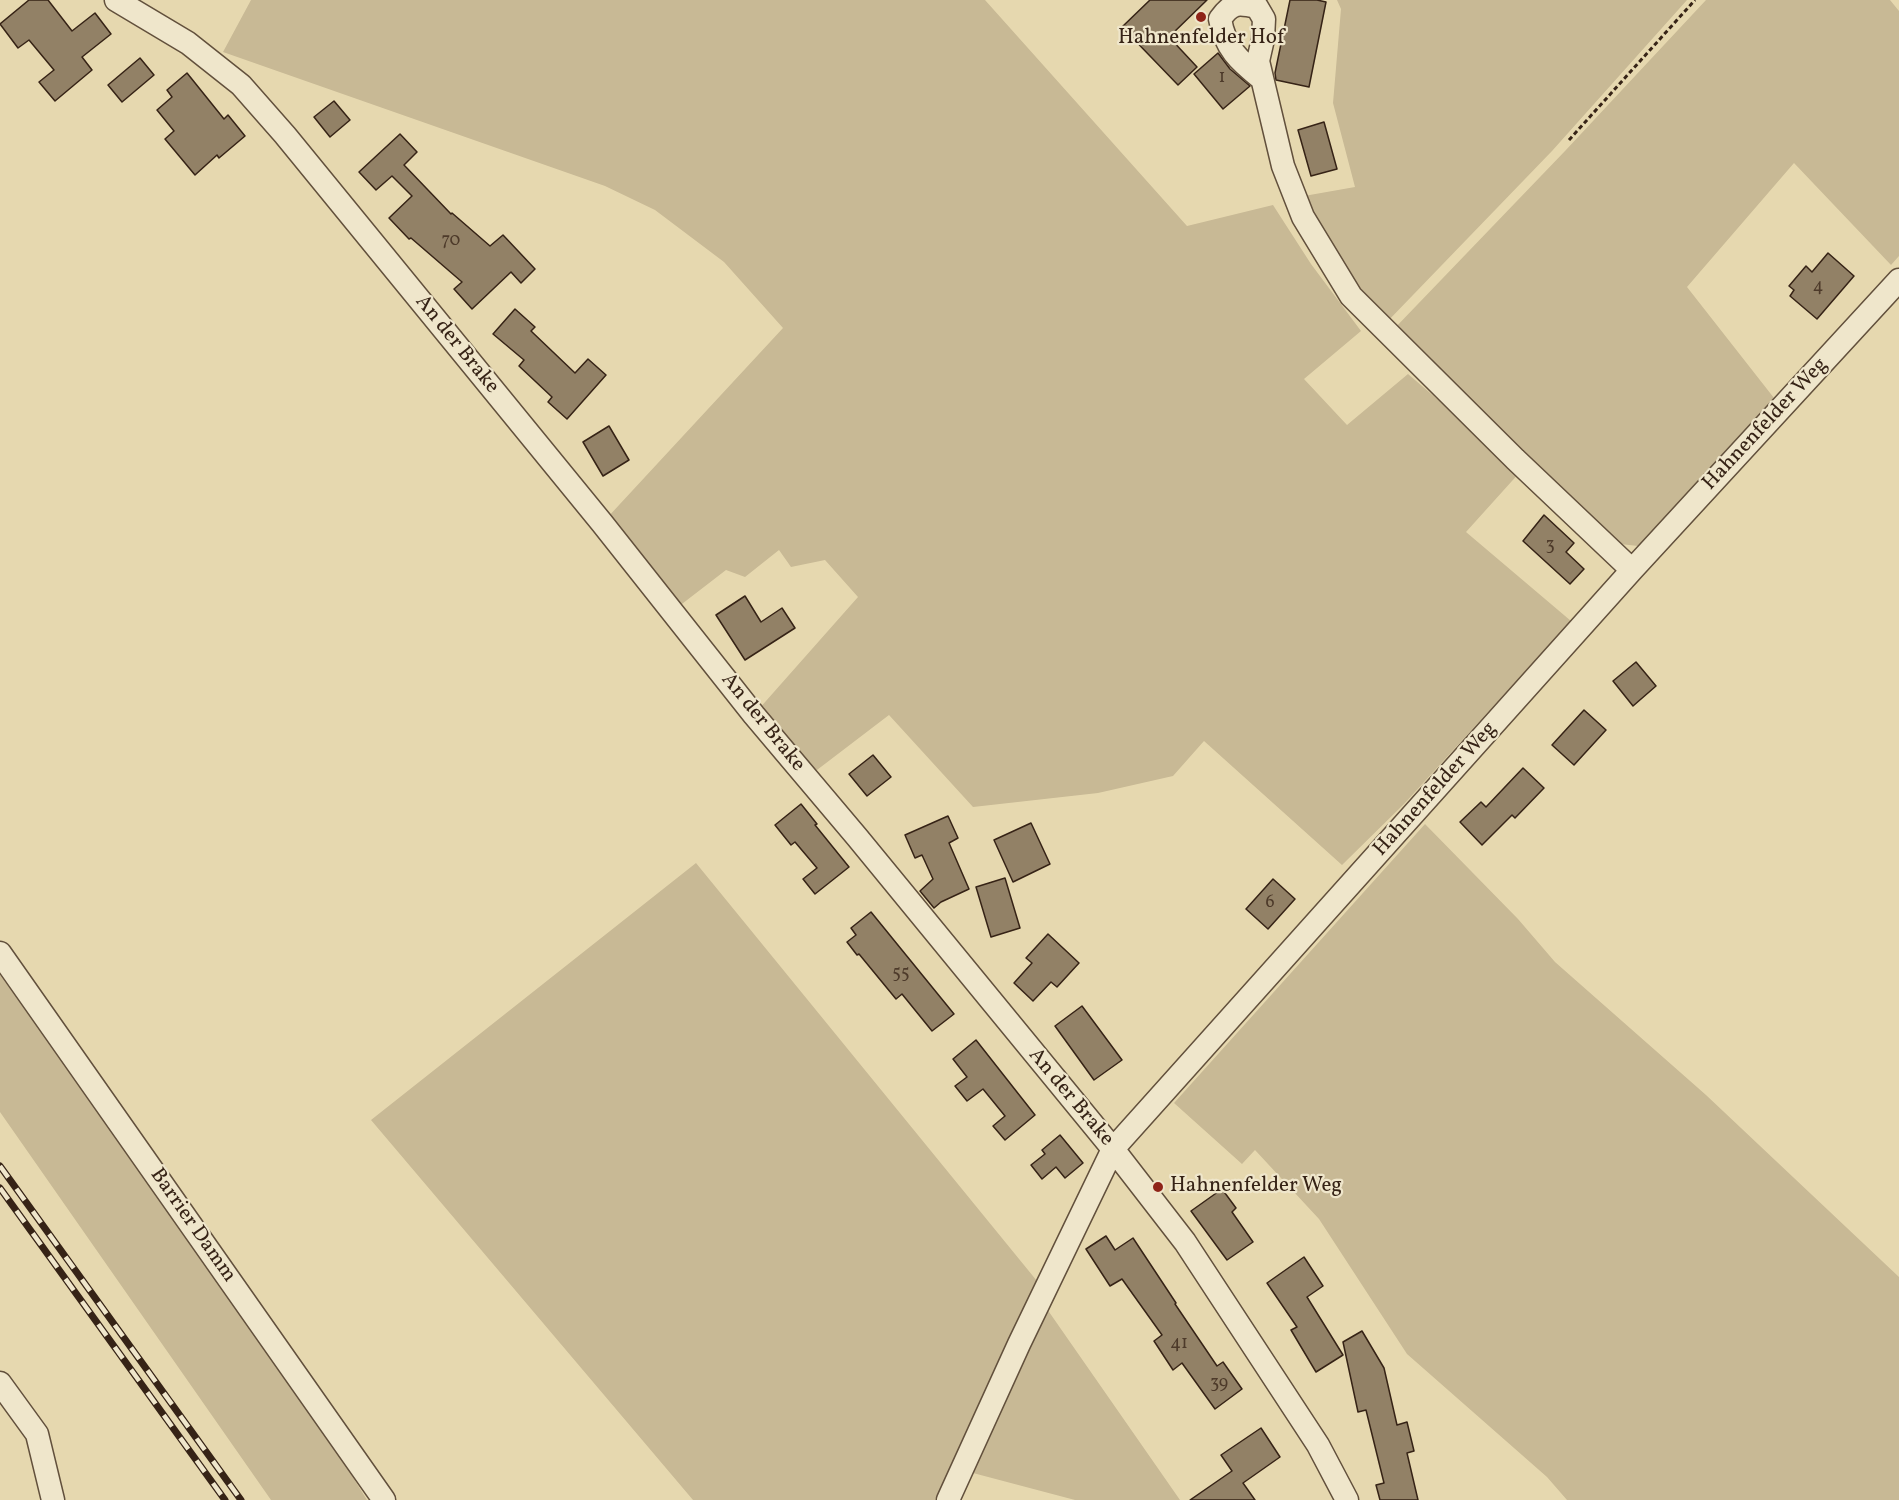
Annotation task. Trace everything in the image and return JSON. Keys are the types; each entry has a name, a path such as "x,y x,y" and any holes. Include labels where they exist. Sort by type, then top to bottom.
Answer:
{"street":[{"name":"An der Brake","path":"116,0 188,43 242,85 285,135 609,532 754,715 1113,1149 1185,1242 1318,1445 1347,1500"},
{"path":"1262,79 1283,166 1303,217 1351,296 1515,459 1632,570"},
{"name":"Hahnenfelder Weg","path":"948,1500 1018,1344 1113,1149 1632,570 1899,280"},
{"name":"Barrier Damm","path":"0,953 384,1500"},
{"path":"0,1383 37,1434 53,1500"}],"path":[{"path":"1569,140 1695,0"}],"shaded area":[{"path":"251,0 985,0 1187,226 1273,205 1311,264 1361,331 1304,379 1347,425 1408,374 1521,471 1466,532 1571,621 1404,804 1342,865 1204,741 1173,776 1098,793 973,807 889,715 813,773 758,710 858,597 825,560 791,567 779,550 745,577 726,570 678,607 607,518 783,328 724,262 655,210 605,186 223,52"},
{"path":"1337,0 1687,0 1552,151 1385,324 1339,265 1304,196 1355,187 1333,103 1341,9"},
{"path":"1706,0 1890,0 1899,11 1899,256 1891,265 1794,163 1687,287 1774,398 1638,546 1611,543 1392,331"},
{"path":"1425,824 1518,919 1555,962 1706,1095 1899,1277 1899,1500 1567,1500 1547,1477 1407,1354 1319,1219 1255,1150 1242,1164 1174,1103"},
{"path":"696,863 1037,1281 935,1500 693,1500 371,1120"},
{"path":"0,975 82,1085 346,1466 367,1500 271,1500 0,1112"},
{"path":"1047,1309 1180,1500 1075,1500 973,1473"}],"building":[{"path":"29,0 48,0 72,31 95,13 111,34 82,57 92,70 55,101 39,82 54,70 29,40 18,48 0,24"},
{"path":"1150,0 1207,0 1169,37 1197,67 1178,85 1122,27"},
{"path":"1290,0 1326,2 1309,87 1276,80 1275,73"},
{"path":"1218,53 1230,69 1250,86 1223,109 1194,74"},
{"path":"140,58 154,75 122,102 108,85"},
{"path":"187,73 224,119 228,115 245,136 219,158 217,155 195,175 165,139 174,131 157,110 172,97 167,90"},
{"path":"334,101 350,120 330,137 314,117"},
{"path":"1324,122 1337,169 1311,176 1298,130"},
{"path":"400,134 417,152 404,165 451,214 490,246 503,235 535,269 521,283 511,272 472,309 454,289 462,282 411,238 409,239 389,218 412,196 392,176 376,190 359,172"},
{"path":"1828,253 1854,276 1817,319 1790,296 1794,290 1789,286 1806,266 1812,272"},
{"path":"515,309 535,327 531,331 575,373 588,359 606,375 567,419 548,402 552,397 519,366 524,360 493,334"},
{"path":"609,426 629,460 603,476 583,442"},
{"path":"1544,515 1574,543 1566,552 1584,569 1570,584 1523,541"},
{"path":"745,596 761,622 782,608 795,628 745,660 716,615"},
{"path":"1636,662 1656,686 1633,706 1613,681"},
{"path":"1584,710 1606,730 1574,765 1552,745"},
{"path":"873,755 891,777 867,796 849,774"},
{"path":"1523,768 1544,788 1515,818 1512,815 1482,845 1460,822 1481,802 1486,807"},
{"path":"801,804 849,867 815,894 803,879 817,868 795,842 791,845 775,825"},
{"path":"948,816 958,838 949,843 969,889 941,902 934,908 920,891 933,879 922,855 915,858 905,835"},
{"path":"1031,823 1050,864 1013,882 994,840"},
{"path":"1005,878 1020,928 991,937 976,887"},
{"path":"1273,879 1295,899 1268,929 1246,909"},
{"path":"871,912 954,1014 932,1031 902,994 896,999 847,942 856,935 851,928"},
{"path":"1048,934 1079,963 1057,987 1051,982 1033,1001 1014,983 1032,963 1026,958"},
{"path":"1082,1006 1122,1060 1094,1080 1055,1026"},
{"path":"976,1040 1035,1115 1005,1140 993,1126 1005,1116 983,1089 967,1101 955,1086 967,1077 953,1059"},
{"path":"1060,1135 1083,1163 1065,1178 1056,1167 1042,1179 1031,1165 1045,1154 1042,1150"},
{"path":"1222,1189 1236,1208 1232,1212 1253,1242 1227,1260 1191,1211"},
{"path":"1106,1236 1115,1250 1133,1238 1217,1366 1223,1362 1242,1389 1215,1409 1182,1363 1173,1370 1154,1341 1162,1335 1122,1279 1110,1286 1086,1249"},
{"path":"1304,1257 1323,1286 1307,1297 1343,1355 1316,1372 1291,1330 1297,1327 1267,1283"},
{"path":"1362,1331 1384,1368 1397,1425 1407,1422 1414,1451 1407,1453 1418,1500 1380,1500 1376,1485 1384,1483 1366,1410 1358,1412 1343,1342"},
{"path":"1261,1428 1280,1457 1243,1483 1255,1500 1190,1500 1232,1471 1221,1455"}],"railway":[{"path":"0,1166 241,1500"},
{"path":"0,1188 225,1500"}],"place":[{"name":"Hahnenfelder Hof","path":"1201,17"},
{"name":"Hahnenfelder Weg","path":"1158,1187"}]}
